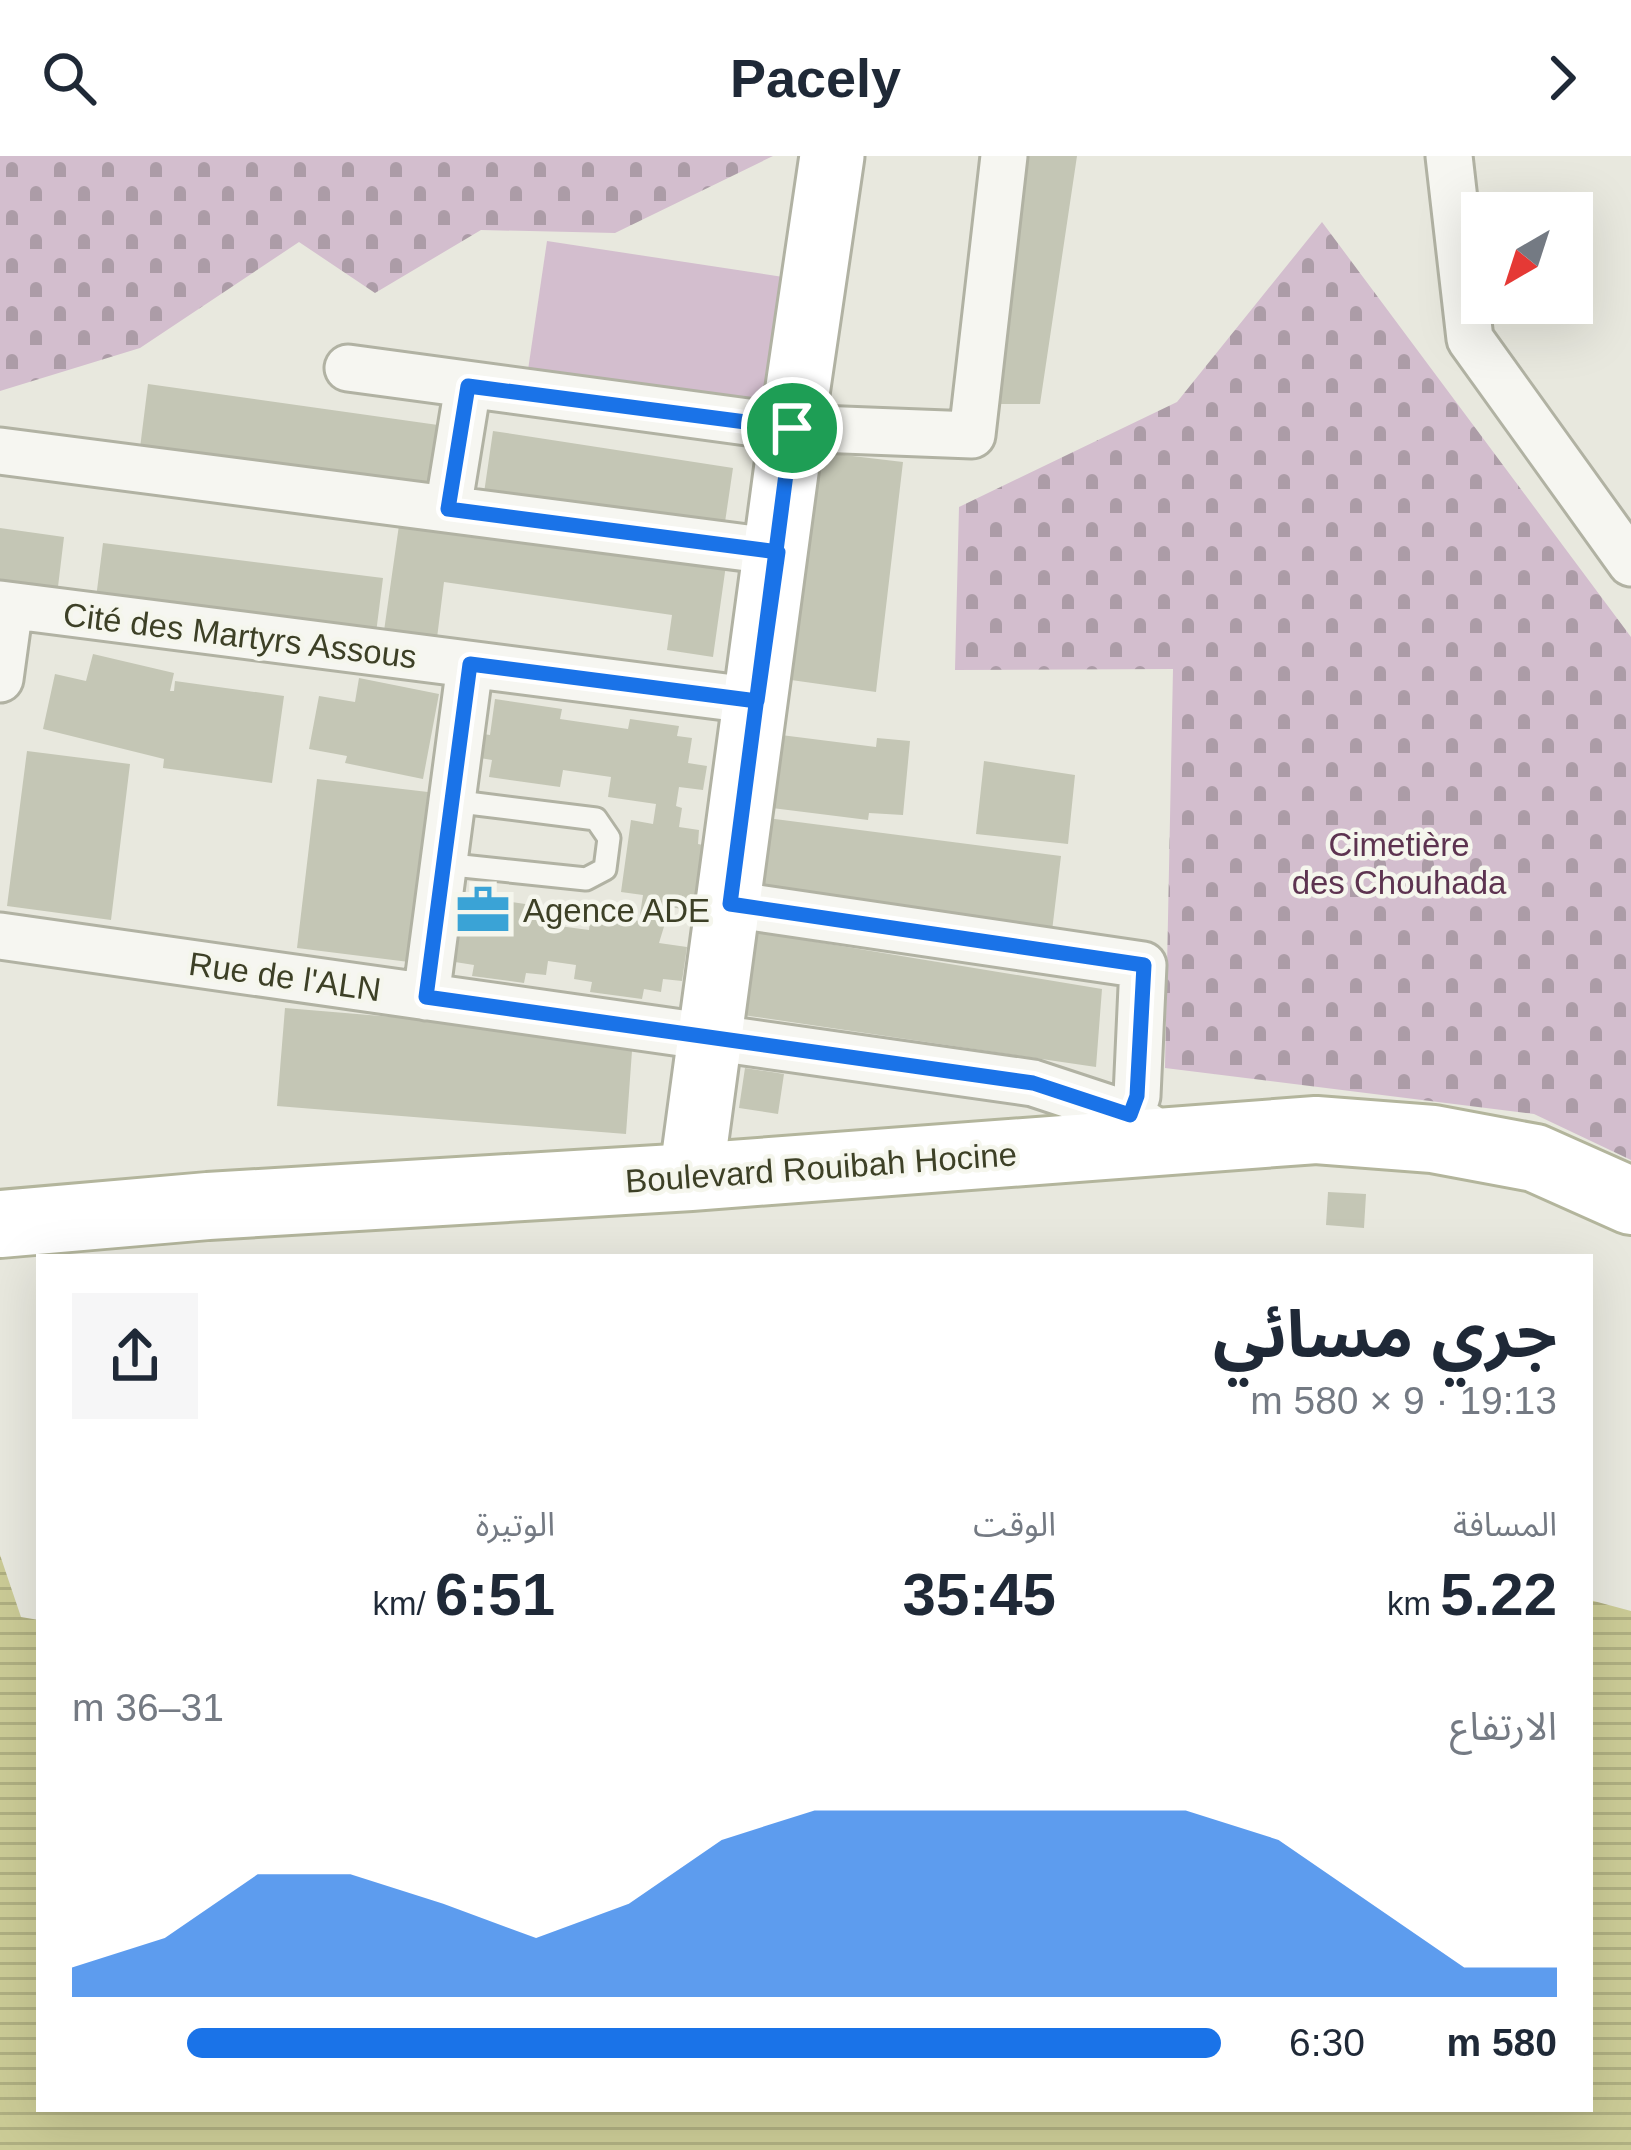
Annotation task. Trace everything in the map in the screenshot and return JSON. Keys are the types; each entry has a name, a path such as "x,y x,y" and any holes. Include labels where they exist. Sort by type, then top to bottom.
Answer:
{"main road":[{"path":"691,1177 832,156"},
{"name":"Boulevard Rouibah Hocine","path":"0,1225 208,1206 691,1177 1150,1128 1316,1130 1433,1139 1535,1159 1631,1201"}],"street":[{"path":"348,368 792,428 972,435 1004,156"},
{"path":"1449,156 1470,339 1631,563"},
{"path":"448,509 468,386"},
{"path":"0,451 778,552"},
{"name":"Cité des Martyrs Assous","path":"0,679 5,605 757,701"},
{"path":"426,997 470,664"},
{"path":"730,904 1144,965 1137,1096 1150,1128"},
{"name":"Rue de l'ALN","path":"0,936 1033,1083 1150,1128"}],"lane":[{"path":"443,864 586,880 605,868 609,838 596,819 452,801"}],"green space":[{"path":"0,156 773,156 615,233 481,230 375,293 299,242 140,348 0,391"},
{"name":"Cimetière des Chouhada","path":"1322,222 1631,637 1631,1160 1534,1114 1165,1068 1173,669 955,670 959,507 1177,402"},
{"path":"547,241 783,277 762,403 528,370"}],"shaded area":[{"path":"0,1555 21,1617 36,1620 36,2112 1593,2112 1593,1601 1631,1611 1631,2150 0,2150"}],"building":[{"path":"1020,156 1077,156 1040,404 987,404"},
{"path":"148,384 438,425 430,488 140,448"},
{"path":"493,431 733,468 724,529 484,493"},
{"path":"810,451 903,462 876,692 784,679"},
{"path":"400,518 726,565 713,657 667,650 672,615 444,582 436,646 383,638"},
{"path":"0,528 64,537 57,595 0,588"},
{"path":"103,543 383,578 376,633 96,598"},
{"path":"93,654 174,673 170,691 175,681 284,696 272,783 163,768 164,759 43,729 55,674 86,681"},
{"path":"359,678 439,694 423,779 345,763 347,756 309,749 319,696 355,702"},
{"path":"495,699 562,709 560,719 628,729 630,719 679,726 677,736 692,738 688,763 707,766 703,790 679,787 676,806 682,808 679,827 699,830 698,844 708,846 701,896 690,894 688,910 670,907 659,943 687,947 682,981 663,979 661,992 644,989 642,999 590,992 592,982 574,979 576,965 548,961 546,975 526,973 524,983 472,976 474,965 455,962 457,948 440,946 444,917 466,920 469,896 546,907 544,924 589,930 591,913 639,921 643,895 621,892 631,820 653,824 656,804 608,797 611,777 563,770 560,787 489,777 492,760 468,756 471,732 490,735"},
{"path":"781,735 876,747 877,738 910,741 903,815 869,813 868,820 772,808"},
{"path":"27,751 130,764 111,920 7,906"},
{"path":"984,761 1075,775 1068,844 976,834"},
{"path":"317,779 428,792 409,962 297,948"},
{"path":"767,818 1061,856 1052,931 757,893"},
{"path":"750,931 1102,989 1096,1067 736,1014"},
{"path":"285,1008 633,1037 626,1134 277,1106"},
{"path":"745,1068 784,1074 778,1114 739,1108"},
{"path":"1328,1192 1366,1194 1364,1228 1326,1225"}],"place":[{"name":"Agence ADE","path":"483,910"}],"route":[{"path":"792,428 468,386 448,509 778,552 757,701 470,664 426,997 1033,1083 1130,1115 1137,1096 1144,965 730,904 778,552 792,428"}]}
